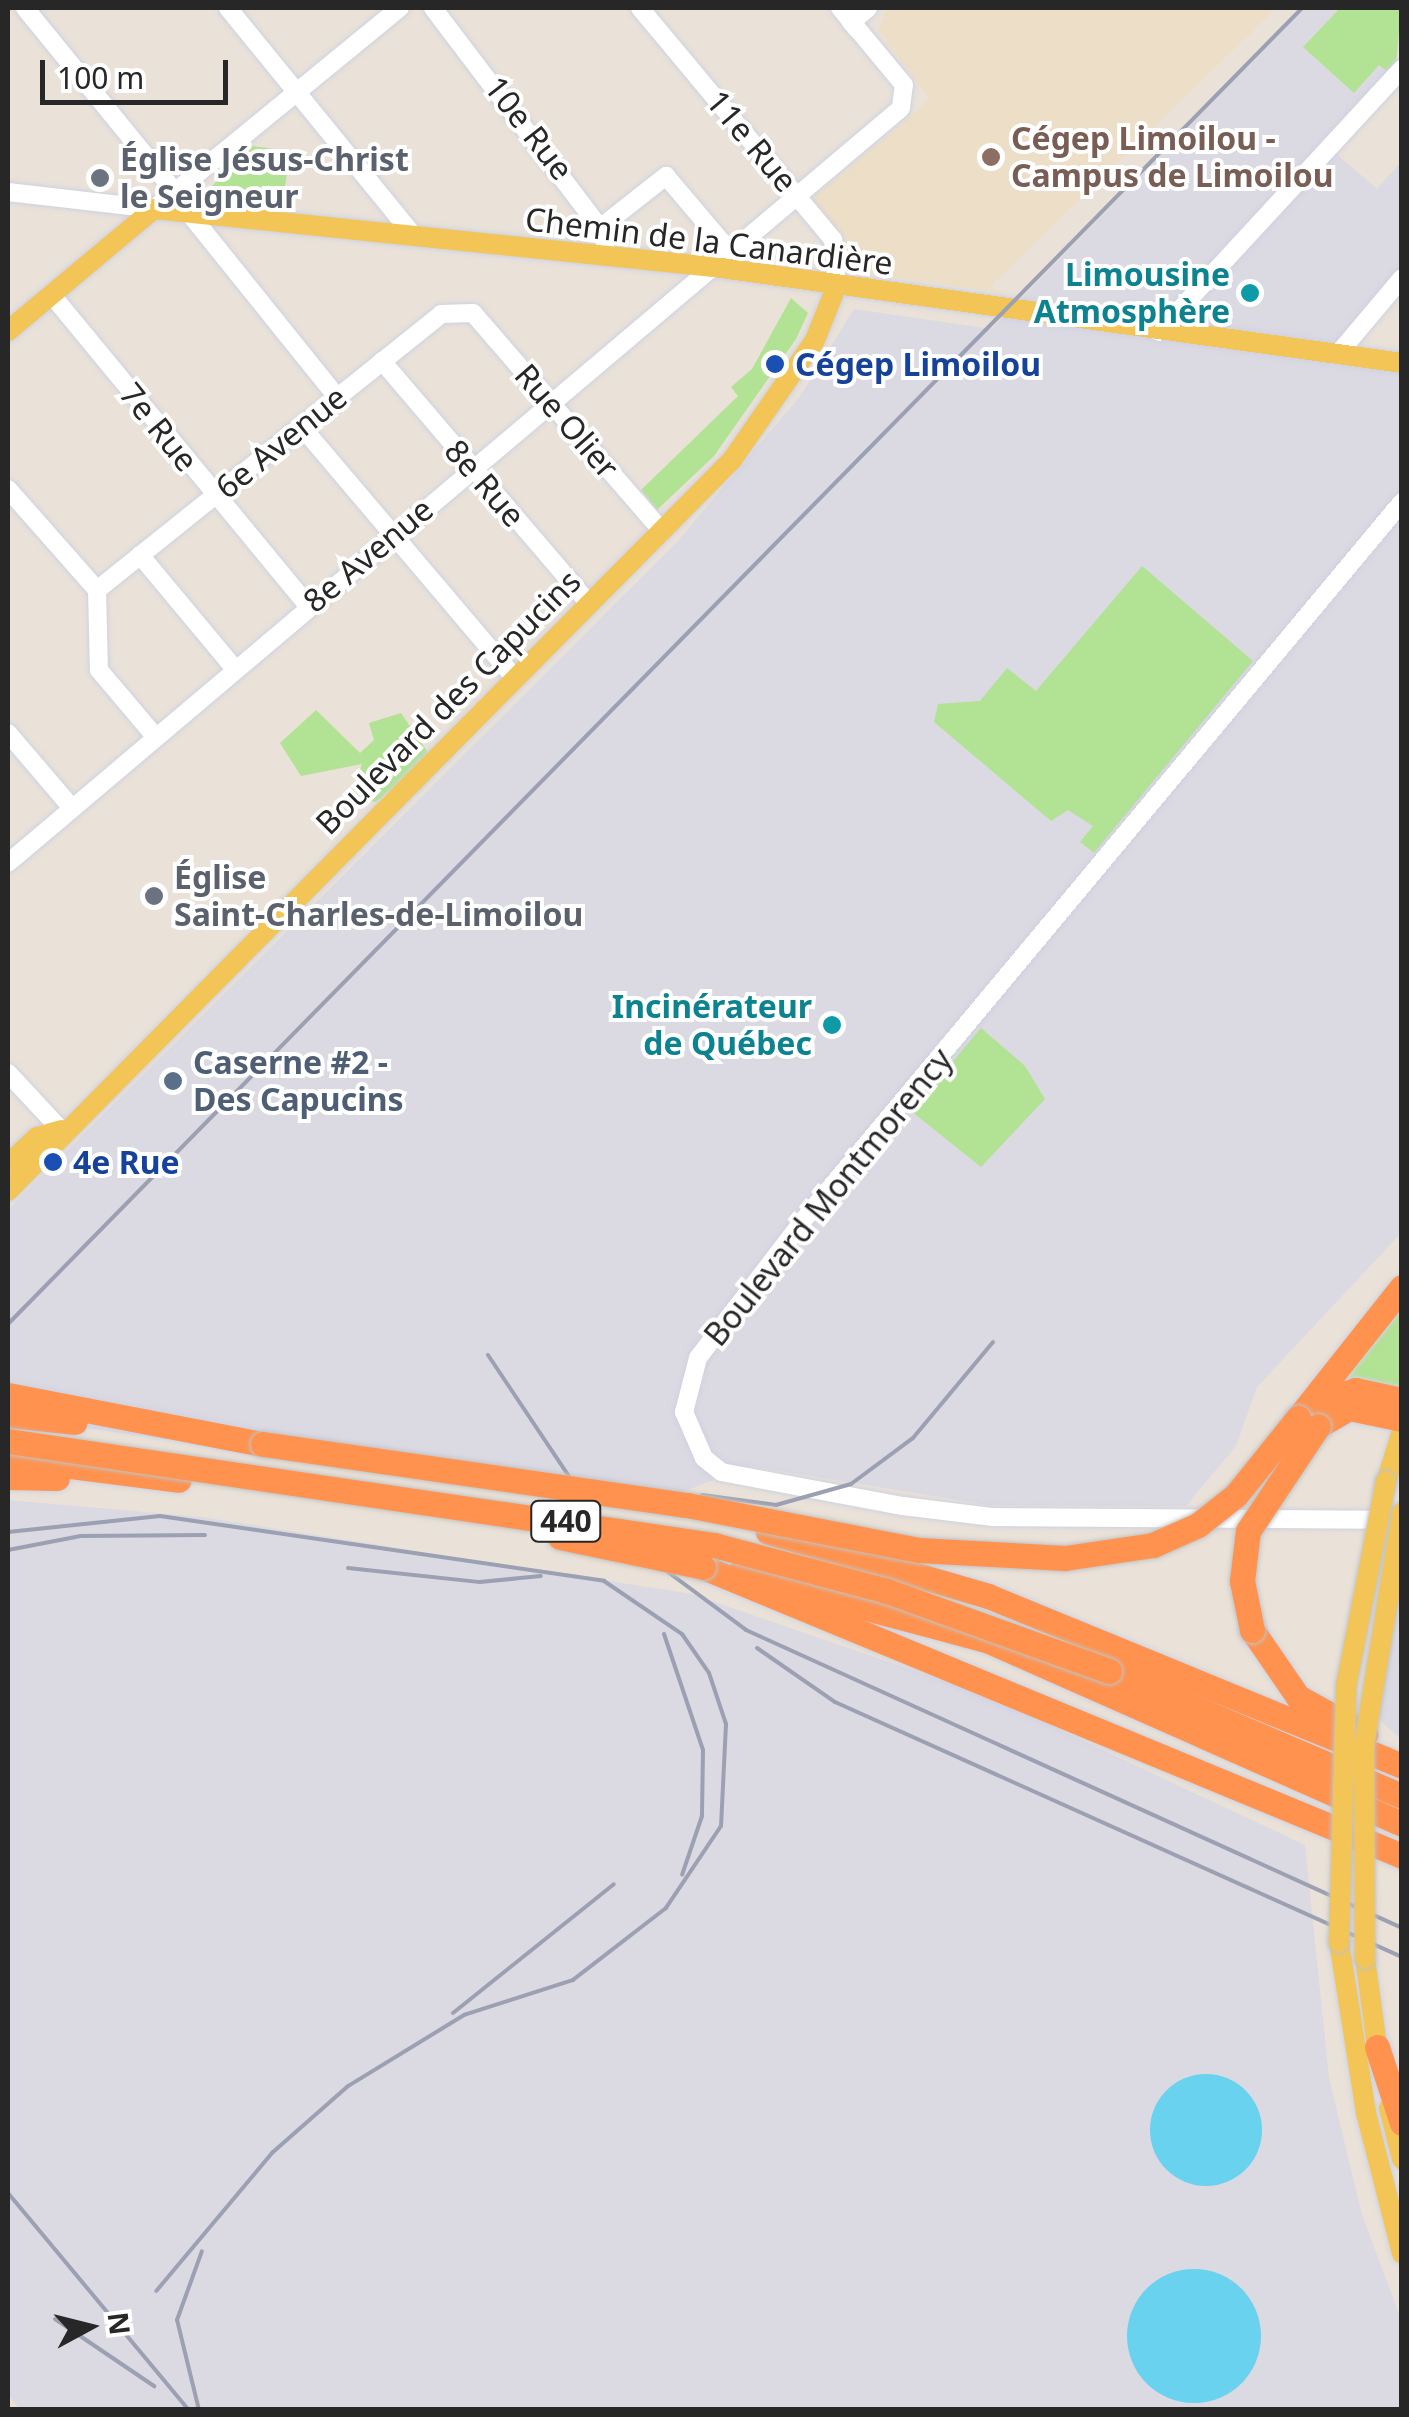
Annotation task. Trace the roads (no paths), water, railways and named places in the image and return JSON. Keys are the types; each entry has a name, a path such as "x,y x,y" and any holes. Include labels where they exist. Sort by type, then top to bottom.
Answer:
{"highway":[{"path":"8,1415 264,1444 622,1498 919,1550 1102,1555 1164,1541 1218,1512 1307,1418 1402,1288"},
{"path":"1402,1400 1355,1390 1307,1418 1248,1531 1242,1582 1252,1630 1298,1696 1402,1751"},
{"path":"8,1395 264,1444"},
{"path":"1307,1418 1364,1406 1402,1419"},
{"name":"440","path":"8,1441 714,1545 888,1591 1109,1671 1402,1796"},
{"name":"440","path":"8,1458 179,1480 704,1567 937,1624 1109,1671 1402,1824"},
{"path":"8,1477 179,1480"},
{"path":"622,1498 849,1551 1109,1671 1402,1766"},
{"path":"704,1567 1089,1720 1402,1856"},
{"path":"1212,1775 1402,1872"},
{"path":"1377,2047 1402,2124"}],"main road":[{"name":"Chemin de la Canardière","path":"154,209 714,268 1402,364"},
{"path":"8,331 154,209"},
{"name":"Boulevard des Capucins","path":"8,1190 61,1130 732,460 815,340 837,285"},
{"name":"Boulevard des Capucins","path":"8,1164 37,1137 61,1130"},
{"path":"1402,1431 1386,1482 1344,1705 1339,1942 1366,2113 1402,2254"},
{"path":"1402,1516 1364,1746 1365,1958 1377,2047 1402,2159"}],"street":[{"path":"25,8 175,192"},
{"path":"228,8 414,236"},
{"path":"154,209 400,8"},
{"name":"10e Rue","path":"433,8 605,224"},
{"name":"11e Rue","path":"640,8 798,195 840,254 837,285"},
{"name":"8e Avenue","path":"8,863 549,400 732,254 906,98 845,15 868,8"},
{"path":"1159,332 1402,69"},
{"path":"604,256 605,224 666,176 732,254"},
{"name":"Chemin de la Canardière","path":"8,192 154,209"},
{"path":"188,213 337,397"},
{"path":"1338,354 1402,278"},
{"name":"7e Rue","path":"50,294 308,606"},
{"name":"6e Avenue","path":"96,590 441,314 474,313"},
{"name":"Rue Olier","path":"474,313 662,530"},
{"name":"8e Rue","path":"382,361 589,603"},
{"path":"301,426 515,678"},
{"path":"8,490 96,590 99,670 154,735"},
{"name":"Boulevard Montmorency","path":"1402,502 805,1218 698,1358 684,1412 691,1438 721,1472 903,1506 992,1517 1402,1516"},
{"path":"140,555 234,668"},
{"path":"8,733 72,808"},
{"path":"8,1075 61,1130"}],"water":[{"path":"1206,2074 1228,2078 1246,2090 1258,2108 1262,2130 1258,2152 1246,2170 1228,2182 1206,2186 1184,2182 1166,2170 1154,2152 1150,2130 1154,2108 1166,2090 1184,2078"},
{"path":"1194,2269 1220,2274 1242,2288 1256,2310 1261,2336 1256,2362 1242,2384 1220,2398 1194,2403 1168,2398 1146,2384 1132,2362 1127,2336 1132,2310 1146,2288 1168,2274"}],"railway":[{"path":"8,1324 1302,8"},
{"path":"702,1495 776,1505 851,1484 913,1438 993,1342"},
{"path":"488,1355 598,1520 746,1630 1402,1928"},
{"path":"8,1532 160,1516 604,1581 682,1634 709,1673 726,1724 721,1826 666,1908 573,1980 464,2015 348,2086 272,2153 156,2291"},
{"path":"8,1550 81,1536 205,1535"},
{"path":"348,1568 480,1582 541,1576"},
{"path":"664,1634 703,1750 702,1816 682,1875"},
{"path":"757,1648 835,1702 1402,1957"},
{"path":"453,2013 614,1884"},
{"path":"8,2193 189,2410"},
{"path":"199,2410 177,2320 202,2251"},
{"path":"55,2319 154,2386"}],"place":[{"name":"Cégep Limoilou - Campus de Limoilou","path":"991,157"},
{"name":"Église Jésus-Christ le Seigneur","path":"100,178"},
{"name":"Limousine Atmosphère","path":"1250,293"},
{"name":"Cégep Limoilou","path":"775,364"},
{"name":"Église Saint-Charles-de-Limoilou","path":"154,896"},
{"name":"Incinérateur de Québec","path":"832,1025"},
{"name":"Caserne #2 - Des Capucins","path":"173,1081"},
{"name":"4e Rue","path":"53,1162"}]}
